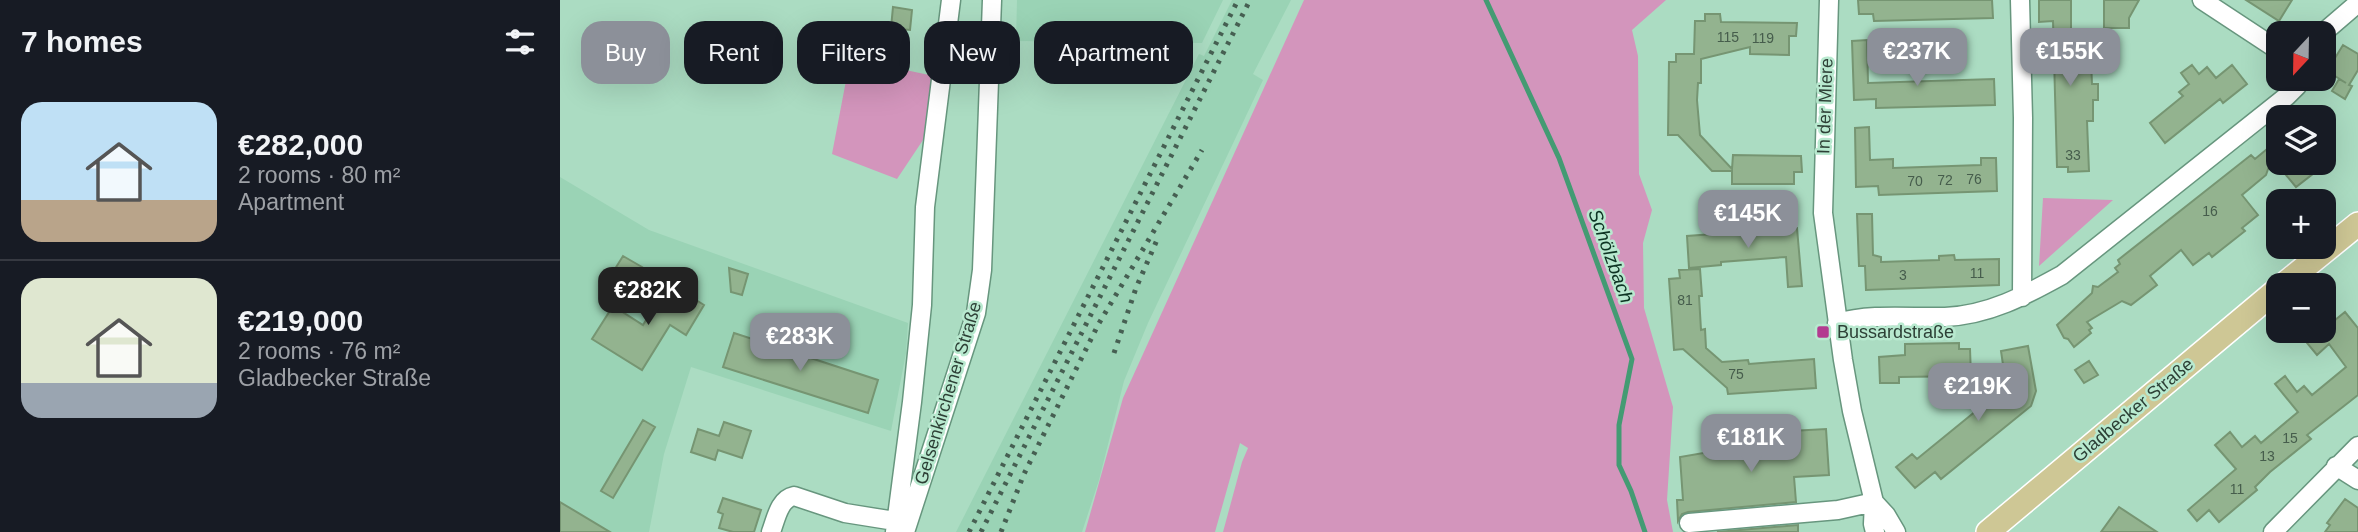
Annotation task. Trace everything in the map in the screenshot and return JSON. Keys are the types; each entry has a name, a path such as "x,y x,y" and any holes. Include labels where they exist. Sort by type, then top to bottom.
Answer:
{"main road":[{"path":"2298,273 2358,224"},
{"name":"Gladbecker Straße","path":"1989,532 2266,299"}],"street":[{"name":"Gelsenkirchener Straße","path":"898,528 922,305 925,207 951,0"},
{"name":"Gelsenkirchener Straße","path":"898,528 976,313 982,270 992,0"},
{"name":"In der Miere","path":"1829,0 1823,213 1852,411 1874,502 1872,524 1875,532"},
{"path":"2020,0 2023,118 2022,297"},
{"path":"2202,0 2266,42"},
{"path":"2336,22 2358,3"},
{"path":"1838,323 1855,318 1948,317 2002,306 2022,297 2062,275 2292,91"},
{"path":"2273,532 2358,446"},
{"path":"2336,466 2358,480"},
{"path":"771,532 781,504 788,497 794,496 898,528"},
{"path":"1689,523 1838,510 1874,502"},
{"name":"In der Miere","path":"1874,502 1896,532"}],"shaded area":[{"path":"1017,0 1223,0 1202,43 1193,43 1193,21 1034,21 1034,41 1020,41 1020,21 1016,21"},
{"path":"1232,0 1291,0 1253,74 1263,80 1148,323 1124,381 1099,480 1082,532 956,532 1184,84 1193,84 1193,66 1199,54 1204,56"},
{"path":"1304,0 1666,0 1632,30 1638,56 1639,174 1652,210 1643,243 1644,308 1673,407 1667,500 1673,532 1223,532 1248,448 1240,443 1215,532 1085,532 1123,398"},
{"path":"910,71 924,74 924,84 933,84 927,134 897,179 832,154 845,84 910,84"},
{"path":"560,177 649,230 908,323 906,353 891,431 691,367 664,454 649,532 560,532"},
{"path":"2043,198 2113,200 2039,266"}],"building":[{"path":"1858,0 1992,0 1993,18 1874,21 1873,14 1859,14"},
{"path":"2039,0 2071,0 2071,32 2081,31 2082,60 2091,60 2092,84 2098,84 2098,100 2093,100 2093,121 2087,121 2089,171 2068,172 2068,167 2057,167 2053,21 2039,22"},
{"path":"2104,0 2139,0 2129,18 2129,28 2104,28"},
{"path":"2246,0 2292,0 2279,21"},
{"path":"893,7 912,10 910,30 910,21 892,21"},
{"path":"1705,14 1720,14 1721,22 1797,23 1796,36 1789,36 1789,55 1750,54 1750,47 1701,59 1701,83 1698,83 1697,100 1700,135 1732,169 1733,155 1801,156 1802,172 1794,172 1794,184 1732,184 1732,171 1712,171 1678,135 1668,135 1669,62 1676,62 1676,54 1694,54 1695,21 1705,21"},
{"path":"1867,40 1868,83 1994,79 1995,105 1876,108 1876,99 1854,100 1852,41"},
{"path":"2343,45 2358,54 2358,70 2345,99 2332,91 2336,91 2339,79 2346,83 2336,77 2336,56"},
{"path":"2192,65 2199,74 2207,67 2216,78 2232,65 2247,84 2223,103 2220,99 2165,143 2150,123 2183,96 2179,92 2189,84 2181,73"},
{"path":"1869,127 1870,160 1893,159 1893,168 1981,165 1981,158 1996,158 1997,191 1879,195 1878,186 1856,187 1855,128"},
{"path":"2266,150 2266,175 2242,195 2258,215 2242,228 2245,231 2212,257 2209,253 2193,265 2181,250 2150,276 2157,285 2131,305 2122,301 2087,322 2092,328 2089,330 2091,333 2074,347 2064,338 2057,325 2092,293 2093,286 2098,287 2118,272 2115,268 2120,264 2118,260 2251,155 2255,159"},
{"path":"2286,175 2312,175 2296,187"},
{"path":"1857,214 1872,214 1873,255 1881,257 1881,262 1939,260 1939,256 1954,255 1955,260 1999,259 1999,285 1866,290 1865,266 1859,266"},
{"path":"1797,228 1802,286 1788,287 1786,257 1721,262 1721,265 1689,268 1687,236"},
{"path":"623,256 642,267 624,297 605,285"},
{"path":"729,268 748,274 742,295 731,292"},
{"path":"1700,269 1701,330 1705,329 1706,348 1722,362 1748,360 1749,364 1814,359 1816,388 1728,394 1727,388 1683,349 1674,350 1669,279 1680,278 1679,270"},
{"path":"669,283 704,305 686,335 670,325 642,370 592,339 613,306 643,325"},
{"path":"2345,312 2358,328 2358,395 2307,435 2311,439 2270,472 2255,487 2257,490 2219,522 2209,510 2197,521 2188,510 2236,469 2215,445 2230,432 2242,447 2255,436 2261,443 2298,412 2275,384 2285,376 2297,392 2304,386 2312,395 2346,367 2329,344 2317,355 2307,343 2336,343 2336,319"},
{"path":"734,333 878,380 868,413 723,367"},
{"path":"1959,343 1959,349 1970,349 1971,376 1899,377 1899,383 1880,383 1879,357 1905,355 1905,344"},
{"path":"2028,346 2036,391 2031,406 1941,479 1935,472 1915,488 1896,467 1912,454 1917,459 1987,402 1990,406 2007,392 2001,351"},
{"path":"2089,361 2098,375 2084,383 2075,370"},
{"path":"643,420 655,427 613,498 601,491"},
{"path":"724,422 751,431 742,458 718,450 715,460 691,452 698,429 719,436"},
{"path":"1826,429 1829,475 1794,477 1796,502 1688,512 1682,514 1678,521 1677,500 1683,500 1680,457 1715,451 1792,448 1791,431"},
{"path":"723,498 761,510 754,532 733,532 719,528 723,514 718,512"},
{"path":"2345,499 2358,508 2358,532 2325,532 2330,525 2327,523"},
{"path":"560,502 610,532 560,532"},
{"path":"2119,507 2157,532 2101,532"},
{"path":"1798,525 1798,532 1717,532"}],"waterway":[{"name":"Schölzbach","path":"1486,0 1559,158 1632,359 1619,425 1619,465 1645,532"}],"railway":[{"path":"969,532 1238,0"},
{"path":"981,532 1250,0"},
{"path":"1001,532 1024,474 1098,325 1202,150"},
{"path":"1114,353 1136,288 1157,240"}],"place":[{"name":"Bussardstraße","path":"1823,332"}]}
